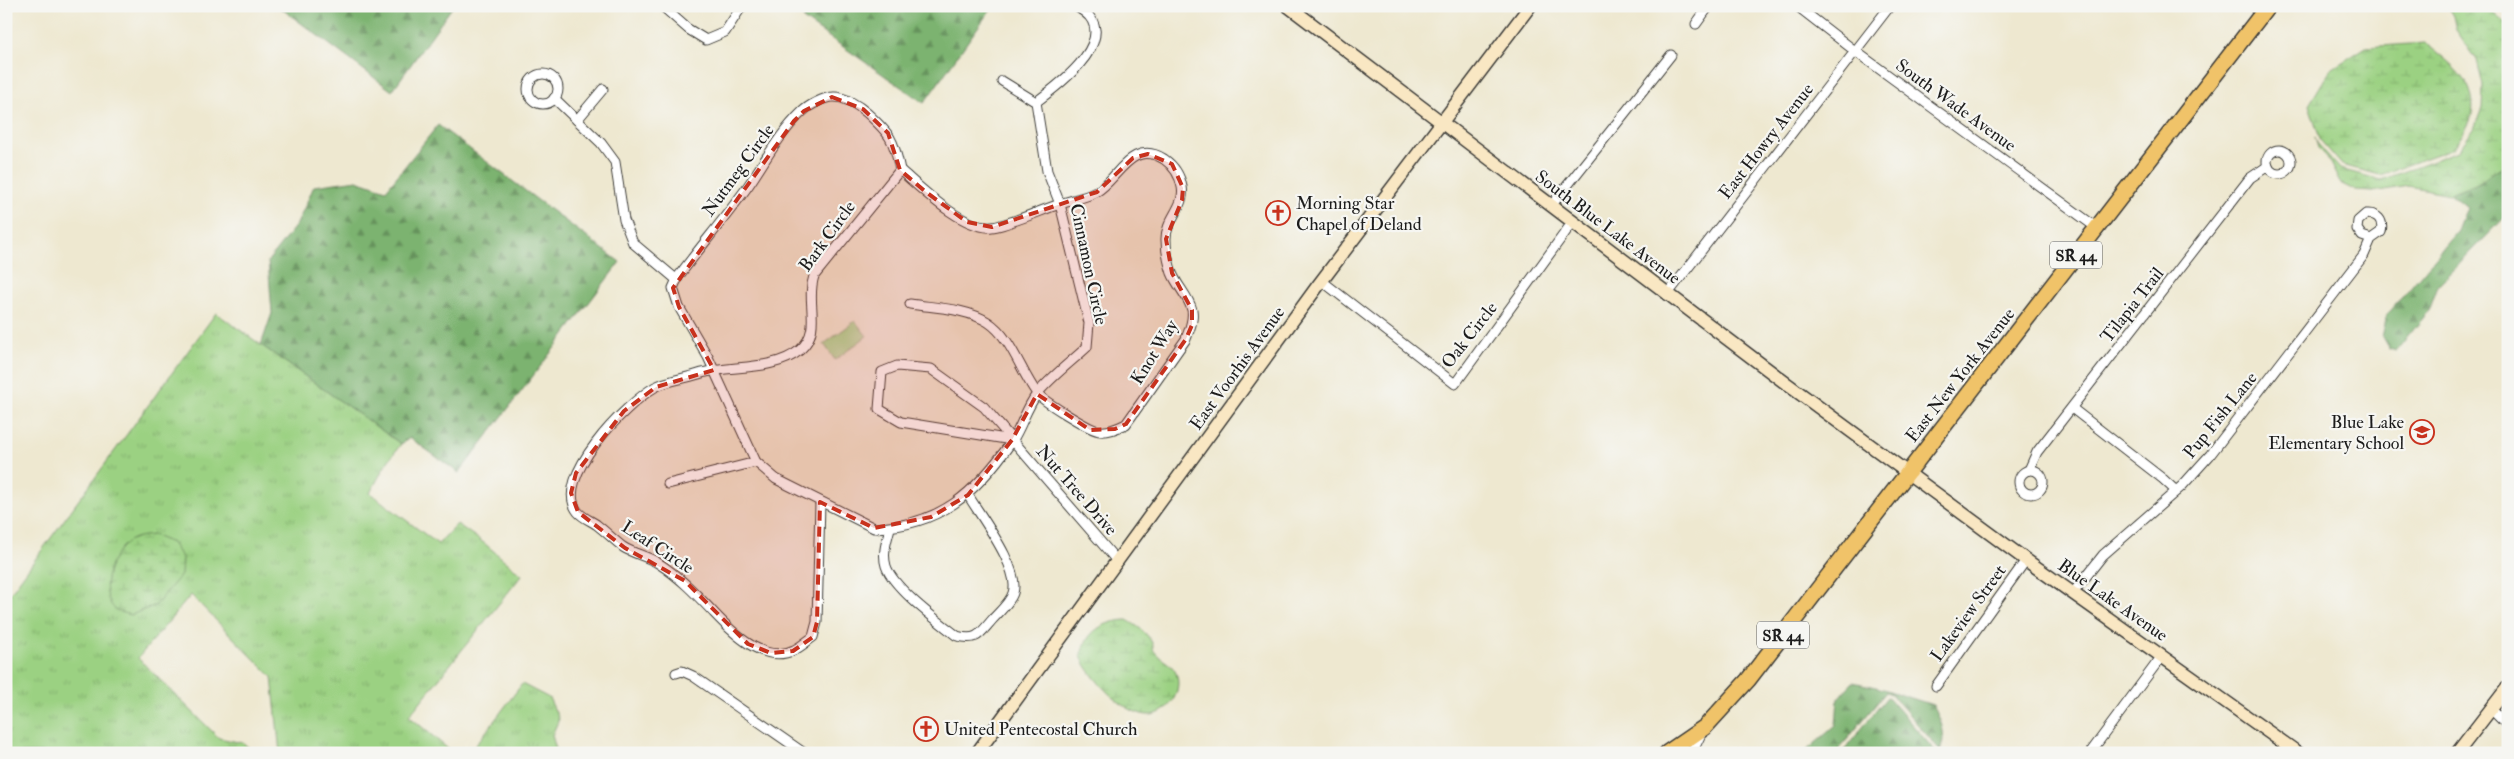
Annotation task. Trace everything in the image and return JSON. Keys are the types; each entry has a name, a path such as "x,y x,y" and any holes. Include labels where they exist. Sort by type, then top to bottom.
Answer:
{"main road":[{"name":"South Blue Lake Avenue","path":"1288,6 1667,295 1908,472"},
{"name":"East Voorhis Avenue","path":"977,753 1322,281 1530,6"},
{"name":"East New York Avenue","path":"1667,753 1705,727 1748,680 2268,6"},
{"name":"Blue Lake Avenue","path":"1908,472 2026,560 2298,753"},
{"path":"2457,753 2508,687"}],"street":[{"path":"662,6 688,29 706,40 724,32 742,6"},
{"path":"1002,81 1036,102 1066,80 1082,62 1093,42 1094,29 1090,16 1076,6"},
{"path":"1696,24 1709,6"},
{"name":"South Wade Avenue","path":"1796,6 2097,228"},
{"name":"East Howry Avenue","path":"1667,295 1890,6"},
{"path":"1551,206 1671,55"},
{"path":"577,120 603,89"},
{"name":"Nutmeg Circle","path":"677,280 744,191 773,147 804,111 818,102 832,97 846,100 863,110 888,133 896,150 900,170"},
{"path":"554,98 615,162 624,220 633,244 677,280 673,288 678,307 708,357 756,462 668,484"},
{"name":"Cinnamon Circle","path":"756,462 776,479 874,528 890,528 931,517 968,495 1012,440 1037,394 1086,347 1088,323 1060,204 1046,170 1036,102"},
{"name":"Knot Way","path":"910,304 963,312 990,324 1011,350 1037,394 1090,430 1102,432 1126,424 1186,340 1192,325 1192,310 1172,273 1166,239 1169,224 1182,200 1183,188 1172,164 1161,157 1148,154 1133,158 1120,166 1111,180 1097,192 1060,204"},
{"name":"Tilapia Trail","path":"2029,470 2037,452 2073,409 2250,178 2268,166"},
{"path":"900,170 966,222 992,228 1060,204"},
{"name":"Bark Circle","path":"714,370 790,358 810,339 813,324 810,288 814,276 900,170"},
{"name":"Oak Circle","path":"1322,281 1456,384 1572,223"},
{"name":"Pup Fish Lane","path":"2073,593 2103,555 2121,537 2176,491 2222,440 2364,255 2371,238"},
{"name":"Nut Tree Drive","path":"1012,440 901,422 879,409 882,372 897,366 931,369 984,407 1118,562"},
{"name":"Leaf Circle","path":"714,370 656,387 624,411 603,435 576,473 571,493 578,512 625,548 656,562 685,581 726,625 748,644 771,653 793,651 813,637 817,622 820,502"},
{"path":"2073,409 2163,478 2176,491"},
{"path":"890,528 885,546 886,565 893,580 957,636 969,639 979,635 1012,596 1015,583 1012,569 968,495"},
{"name":"Lakeview Street","path":"1936,686 2026,560"},
{"path":"2090,753 2162,656"},
{"path":"676,673 682,671 694,676 804,753"},
{"path":"2491,709 2508,726"},
{"path":"1692,753 1705,727"}],"highlighted area":[{"path":"832,97 863,109 888,133 900,170 926,192 967,222 992,227 1097,192 1133,158 1148,154 1172,164 1183,188 1182,200 1166,239 1172,273 1192,310 1192,325 1186,339 1126,424 1115,429 1090,430 1037,394 1012,440 968,495 931,517 874,528 820,502 817,622 813,637 793,651 771,653 748,644 685,581 625,548 578,512 571,493 576,473 624,411 656,387 714,370 679,307 673,288 794,121 804,111"}],"green space":[{"path":"278,6 453,6 392,91"},
{"path":"813,6 993,6 924,103 803,19"},
{"path":"2447,6 2487,6 2508,24 2508,162 2478,183 2450,194 2408,186 2373,192 2356,191 2340,183 2327,157 2318,148 2315,137 2317,143 2340,169 2381,180 2458,151 2474,129 2482,108 2483,86 2477,60 2456,30 2453,16"},
{"path":"2425,43 2444,58 2461,76 2472,96 2473,108 2470,121 2454,148 2380,175 2342,165 2321,141 2309,105 2330,70 2366,47"},
{"path":"438,125 620,262 459,473 410,438 401,444 261,345 272,313 268,261 297,224 314,186 357,180 386,190"},
{"path":"2508,162 2508,214 2438,286 2429,311 2396,351 2389,349 2382,337 2387,315 2458,231 2467,208 2450,194 2478,183"},
{"path":"216,313 401,444 386,464 370,493 438,544 457,524 484,543 522,575 409,716 453,753 280,753 272,677 191,595 138,658 219,738 243,743 255,753 6,753 6,599"},
{"path":"855,321 867,336 835,360 824,344"},
{"path":"153,535 172,543 182,558 181,575 156,605 131,615 116,610 110,602 107,593 109,571 113,560 125,544 135,538"},
{"path":"1127,620 1148,636 1155,652 1175,671 1178,685 1177,692 1170,705 1158,713 1151,715 1141,714 1120,703 1100,684 1085,665 1081,656 1087,640 1097,629 1104,625"},
{"path":"1853,682 1880,688 1933,705 1943,732 1940,750 1891,694 1886,692 1836,753 1804,753 1836,725 1838,698"},
{"path":"522,684 549,698 559,719 552,735 557,753 470,753"},
{"path":"1888,697 1937,753 1842,753"}],"place":[{"name":"Morning Star Chapel of Deland","path":"1278,213"},
{"name":"Blue Lake Elementary School","path":"2422,432"},
{"name":"United Pentecostal Church","path":"926,729"}]}
